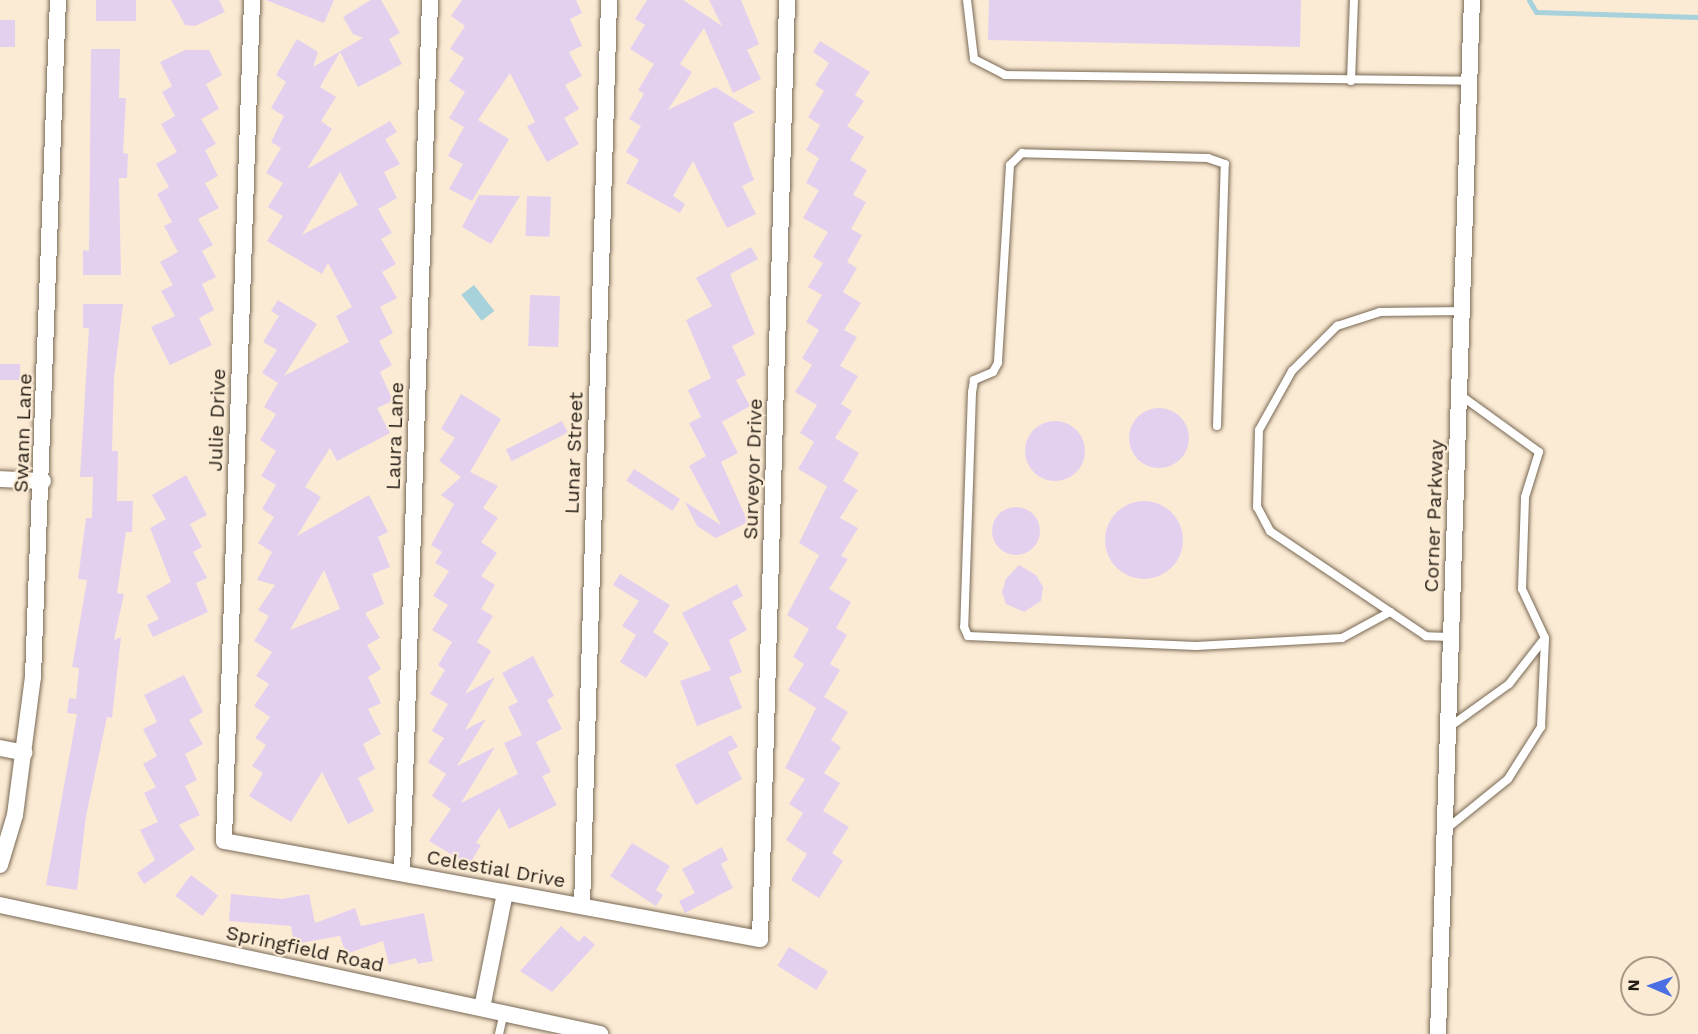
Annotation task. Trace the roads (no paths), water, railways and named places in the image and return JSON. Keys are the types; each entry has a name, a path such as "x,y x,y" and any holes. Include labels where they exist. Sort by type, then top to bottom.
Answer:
{"street":[{"name":"Swann Lane","path":"0,865 25,753 43,481 58,0"},
{"name":"Julie Drive","path":"224,841 252,0"},
{"name":"Laura Lane","path":"402,873 430,0"},
{"name":"Lunar Street","path":"582,906 609,0"},
{"name":"Surveyor Drive","path":"760,939 788,0"},
{"name":"Corner Parkway","path":"1438,1034 1472,0"},
{"path":"0,479 43,481"},
{"path":"0,748 25,753"},
{"name":"Celestial Drive","path":"224,841 760,939"},
{"path":"482,1008 506,893"},
{"name":"Springfield Road","path":"0,905 600,1034"}],"lane":[{"path":"967,0 974,59 1005,75 1469,81"},
{"path":"1351,81 1354,0"},
{"path":"1217,426 1225,164 1208,158 1022,153 1010,165 998,363 993,372 974,380 972,392 964,627 968,636 1196,646 1342,638 1390,612"},
{"path":"1451,637 1426,636 1270,531 1257,507 1259,430 1292,371 1337,326 1380,312 1462,311"},
{"path":"1445,830 1508,779 1541,727 1545,638 1522,589 1525,497 1539,452 1459,394"},
{"path":"1448,728 1509,684 1545,638"},
{"path":"499,1034 504,1013"}],"water":[{"path":"474,285 494,311 482,321 461,295"}],"waterway":[{"path":"1529,0 1536,12 1698,17"}]}
